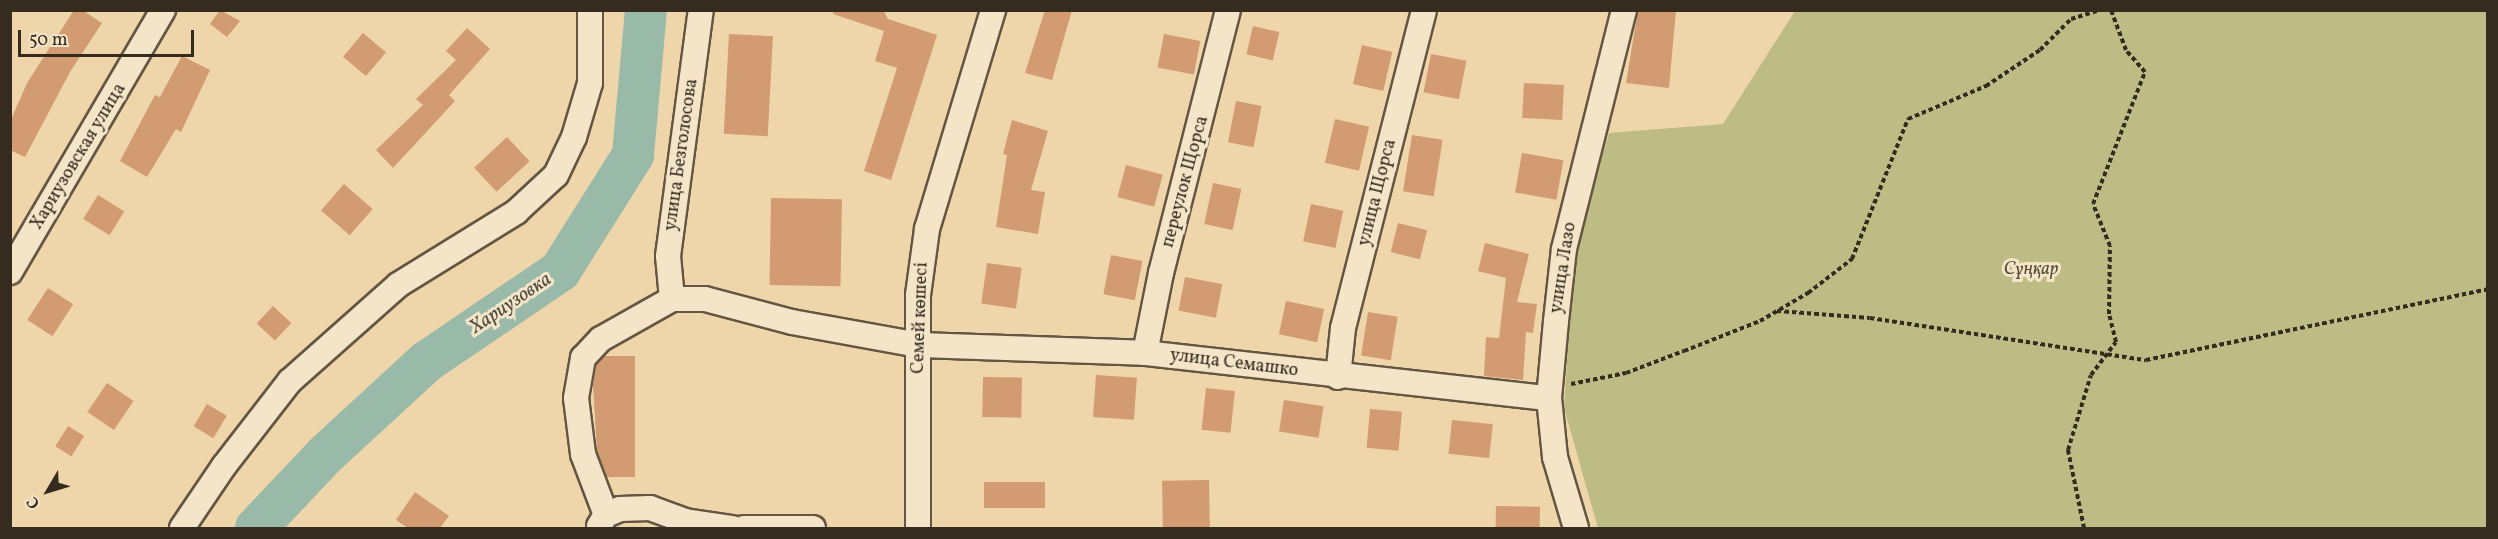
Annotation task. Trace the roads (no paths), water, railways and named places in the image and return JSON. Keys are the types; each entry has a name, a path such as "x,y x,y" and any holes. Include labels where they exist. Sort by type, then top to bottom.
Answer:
{"street":[{"name":"Хариузовская улица","path":"10,272 163,10"},
{"path":"182,528 224,466 290,381 398,285 516,212 556,175 574,136 590,83 590,10"},
{"name":"улица Безголосова","path":"672,299 668,256 700,10"},
{"name":"Семей көшесі","path":"918,528 918,295 927,229 993,10"},
{"name":"переулок Щорса","path":"1145,353 1161,273 1228,10"},
{"name":"улица Щорса","path":"1338,376 1343,328 1424,10"},
{"name":"улица Лазо","path":"1576,528 1555,457 1549,393 1564,249 1624,10"},
{"path":"732,528 686,521 650,508 620,509 602,521 583,454 576,398 583,358 602,339 672,299 705,299 792,322 918,345"},
{"name":"улица Семашко","path":"918,345 1145,353 1338,376 1549,393"},
{"path":"744,528 813,528"}],"waterway":[{"name":"Хариузовка","path":"256,528 325,455 426,362 560,271 633,155 646,10"}],"park label":[{"name":"Сұңқар","path":"2031,270"}]}
